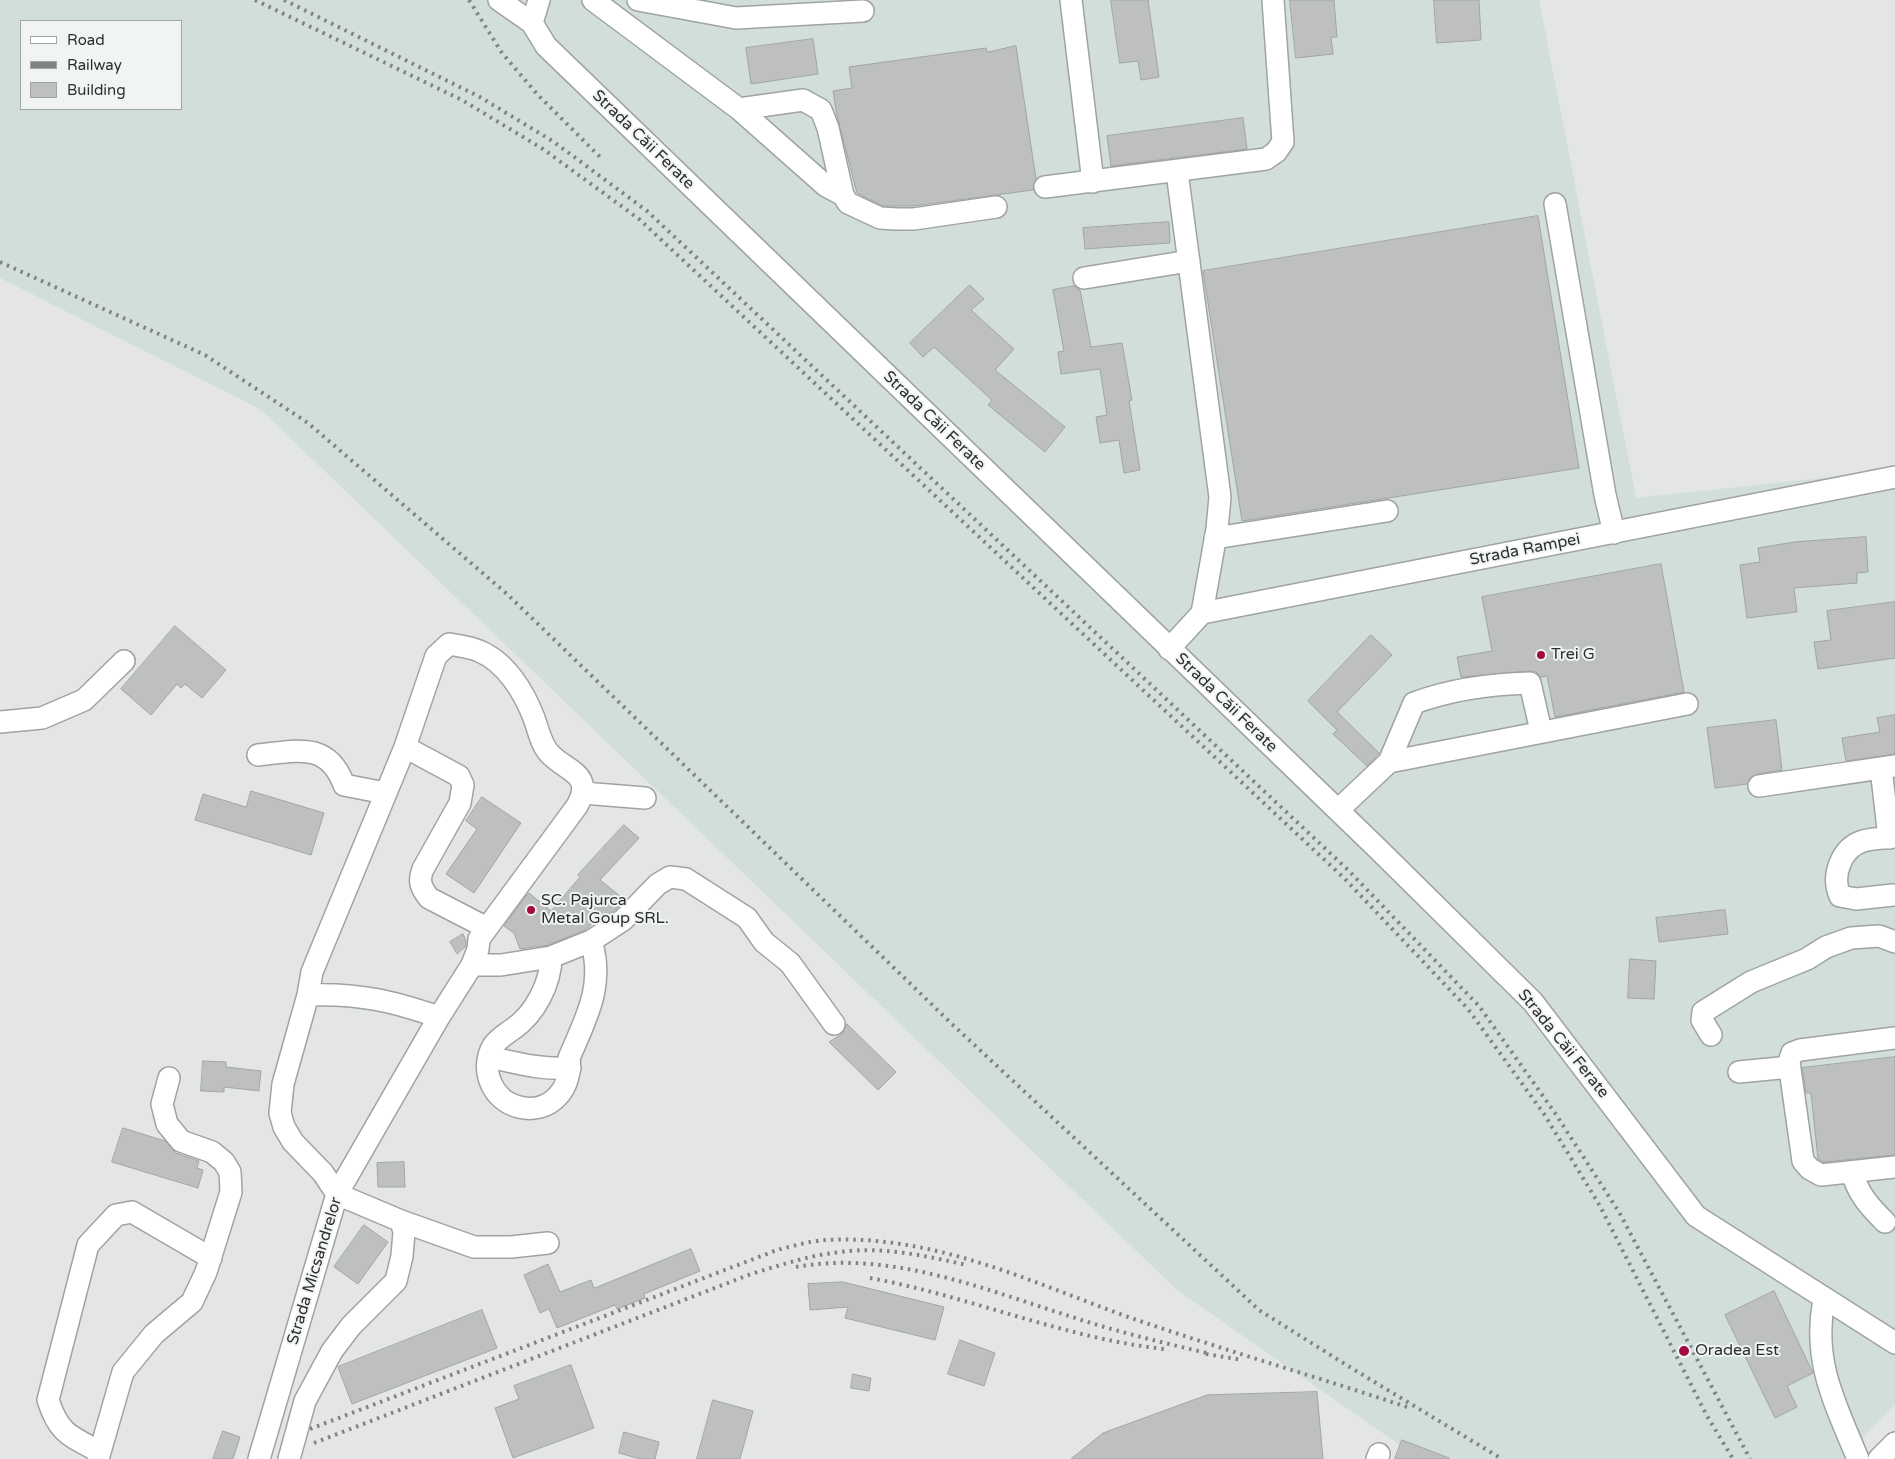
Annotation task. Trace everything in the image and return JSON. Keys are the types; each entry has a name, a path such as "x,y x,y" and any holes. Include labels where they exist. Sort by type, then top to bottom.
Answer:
{"street":[{"path":"500,0 532,23 539,0"},
{"path":"638,0 736,18 863,11"},
{"path":"1071,0 1093,182"},
{"path":"1045,187 1177,172 1266,159 1276,152 1283,142 1273,0"},
{"path":"603,2 739,109 826,186 843,195"},
{"name":"Strada Căii Ferate","path":"532,23 540,38 554,53 1169,649 1338,810 1533,1002 1696,1216 1895,1343"},
{"path":"739,109 803,100 821,110 828,128 843,195 848,203 869,214 880,218 897,220 914,219 996,206"},
{"path":"1169,649 1202,614 1220,497 1177,172"},
{"path":"1555,204 1603,485 1614,533"},
{"path":"1084,278 1189,261"},
{"name":"Strada Rampei","path":"1202,614 1895,477"},
{"path":"1215,538 1387,511"},
{"path":"548,1243 511,1248 474,1246 401,1221 337,1194 323,1173 293,1142 284,1127 280,1113 283,1084 308,995 312,972 405,747 436,656 449,644 479,650 512,677 527,702 549,753 577,773 582,782 583,793 645,798"},
{"path":"0,722 42,718 84,700 124,661"},
{"path":"1338,810 1389,762 1414,703 1439,694 1482,685 1530,683 1541,731"},
{"path":"1389,762 1687,704"},
{"path":"405,747 459,776 463,786 460,803 423,869 420,878 423,891 429,898 487,928"},
{"path":"258,755 312,751 324,756 334,764 344,785 385,793"},
{"path":"1759,786 1888,767 1892,837 1863,841 1847,850 1838,868 1836,887 1840,896 1856,899 1893,895"},
{"name":"Strada Micsandrelor","path":"260,1459 337,1194 439,1017 472,965 479,939 577,806 583,793"},
{"path":"472,965 501,965 551,957 591,942 622,920 658,884 670,877 686,879 747,918 764,942 790,963 834,1024"},
{"path":"1711,1036 1702,1020 1703,1012 1751,982 1851,938 1879,936 1895,942"},
{"path":"551,957 551,971 548,983 538,1000 514,1029 498,1040 489,1057 487,1067 492,1086 505,1101 523,1108 543,1106 559,1095 569,1078 569,1058 594,995 598,975 596,956 591,942"},
{"path":"308,995 333,994 370,997 439,1017"},
{"path":"1895,1038 1800,1050 1792,1054 1790,1068 1803,1161 1810,1169 1820,1175 1895,1167"},
{"path":"489,1057 528,1067 570,1068"},
{"path":"1739,1072 1790,1068"},
{"path":"169,1078 162,1104 167,1124 181,1141 212,1152 224,1162 230,1172 231,1192 211,1258 192,1302 154,1334 123,1372 99,1456 67,1434 55,1421 48,1400 88,1245 116,1215 132,1212 211,1258"},
{"path":"1852,1172 1857,1190 1867,1204 1885,1222"},
{"path":"289,1459 305,1401 332,1351 351,1326 396,1281 402,1256 404,1232 401,1221"},
{"path":"1824,1299 1819,1341 1825,1377 1858,1459"},
{"path":"1880,1459 1895,1443"}],"shaded area":[{"path":"0,0 1539,0 1636,498 1895,470 1895,1404 1843,1459 1420,1459 1177,1290 260,409 0,278"}],"building":[{"path":"1111,0 1148,0 1159,77 1141,80 1138,61 1120,63"},
{"path":"1290,0 1334,0 1337,37 1331,37 1333,54 1296,58"},
{"path":"1434,0 1479,0 1481,40 1437,43"},
{"path":"813,39 818,74 751,84 746,48"},
{"path":"1016,46 1036,179 1033,190 913,206 883,206 857,193 837,116 833,91 852,88 849,67 986,48 987,52"},
{"path":"1243,118 1247,149 1111,166 1107,136"},
{"path":"1538,216 1579,468 1242,521 1203,271"},
{"path":"1169,222 1170,243 1085,249 1083,228"},
{"path":"970,285 984,299 971,310 1014,349 995,370 1065,427 1045,452 988,405 992,400 934,347 923,357 910,343"},
{"path":"1074,286 1080,290 1091,347 1122,343 1132,400 1129,401 1140,470 1124,473 1119,440 1100,443 1096,417 1107,415 1100,369 1061,374 1058,352 1064,351 1053,290"},
{"path":"1866,537 1868,572 1857,573 1857,583 1794,588 1797,612 1747,618 1740,565 1760,562 1758,548 1794,542"},
{"path":"1661,564 1684,692 1555,717 1547,676 1541,677 1536,672 1530,671 1461,677 1457,657 1492,651 1482,597"},
{"path":"1895,602 1895,658 1818,669 1814,642 1831,640 1827,611"},
{"path":"175,626 226,670 202,698 185,684 181,688 177,684 151,715 121,689"},
{"path":"1371,635 1392,655 1337,712 1379,753 1367,766 1333,734 1337,730 1308,701"},
{"path":"1895,715 1895,754 1846,761 1842,738 1880,732 1877,718"},
{"path":"1776,720 1782,770 1757,774 1751,777 1747,784 1715,788 1707,728"},
{"path":"251,791 324,813 311,855 195,820 203,794 246,807"},
{"path":"482,797 521,823 474,893 446,874 477,829 466,821"},
{"path":"624,825 639,838 600,880 625,900 615,910 602,919 600,917 585,930 548,945 520,949 514,933 504,926 526,896 529,893 551,911 580,877 578,875"},
{"path":"1725,910 1728,934 1659,942 1656,918"},
{"path":"463,934 466,946 457,954 450,942"},
{"path":"1630,959 1656,961 1654,999 1628,998"},
{"path":"847,1024 896,1072 878,1090 829,1042 842,1034"},
{"path":"1895,1057 1895,1155 1824,1162 1818,1159 1811,1093 1806,1093 1802,1068"},
{"path":"203,1061 226,1062 226,1067 261,1071 259,1091 224,1087 224,1092 201,1091"},
{"path":"123,1128 165,1141 176,1153 199,1161 197,1168 203,1170 198,1188 112,1162"},
{"path":"404,1162 405,1187 378,1187 377,1163"},
{"path":"364,1225 388,1242 358,1284 334,1267"},
{"path":"691,1249 700,1271 644,1294 645,1298 617,1309 615,1305 557,1328 549,1309 540,1313 524,1275 548,1264 560,1292 591,1280 594,1288"},
{"path":"843,1282 944,1307 935,1340 845,1318 848,1307 810,1310 808,1284"},
{"path":"1774,1291 1813,1373 1787,1386 1797,1407 1775,1418 1725,1315"},
{"path":"482,1310 497,1348 352,1404 338,1367"},
{"path":"960,1340 995,1353 984,1386 948,1374"},
{"path":"571,1365 594,1428 513,1458 495,1408 519,1399 514,1386"},
{"path":"853,1374 871,1378 869,1391 851,1388"},
{"path":"1317,1392 1323,1459 1071,1459 1103,1433 1207,1395"},
{"path":"713,1400 753,1411 740,1459 697,1459"},
{"path":"223,1431 240,1437 233,1459 213,1459"},
{"path":"624,1432 659,1442 655,1459 640,1459 619,1453"},
{"path":"1402,1440 1449,1458 1449,1459 1395,1459"}],"railway":[{"path":"255,0 462,100 543,149 639,219 1344,878 1468,1009 1544,1114 1600,1206 1707,1416 1733,1459"},
{"path":"284,0 480,97 554,142 647,211 1348,870 1479,1006 1555,1113 1619,1212 1750,1459"},
{"path":"469,0 502,53 537,94 603,160"},
{"path":"0,262 205,355 308,423 507,594 953,1025 1259,1310 1502,1459"},
{"path":"310,1429 777,1250 825,1240 866,1240 906,1245 945,1253 1021,1277 1134,1319 1407,1407"},
{"path":"314,1443 751,1274 818,1255 857,1250 888,1251 920,1255 967,1265"},
{"path":"796,1267 831,1263 866,1264 936,1275 971,1284 1107,1328 1211,1354"},
{"path":"870,1278 944,1295 1089,1336 1126,1344 1164,1349"},
{"path":"1206,1354 1243,1360"}],"place":[{"name":"Trei G","path":"1541,655"},
{"name":"SC. Pajurca Metal Goup SRL.","path":"531,910"},
{"name":"Oradea Est","path":"1684,1351"}]}
